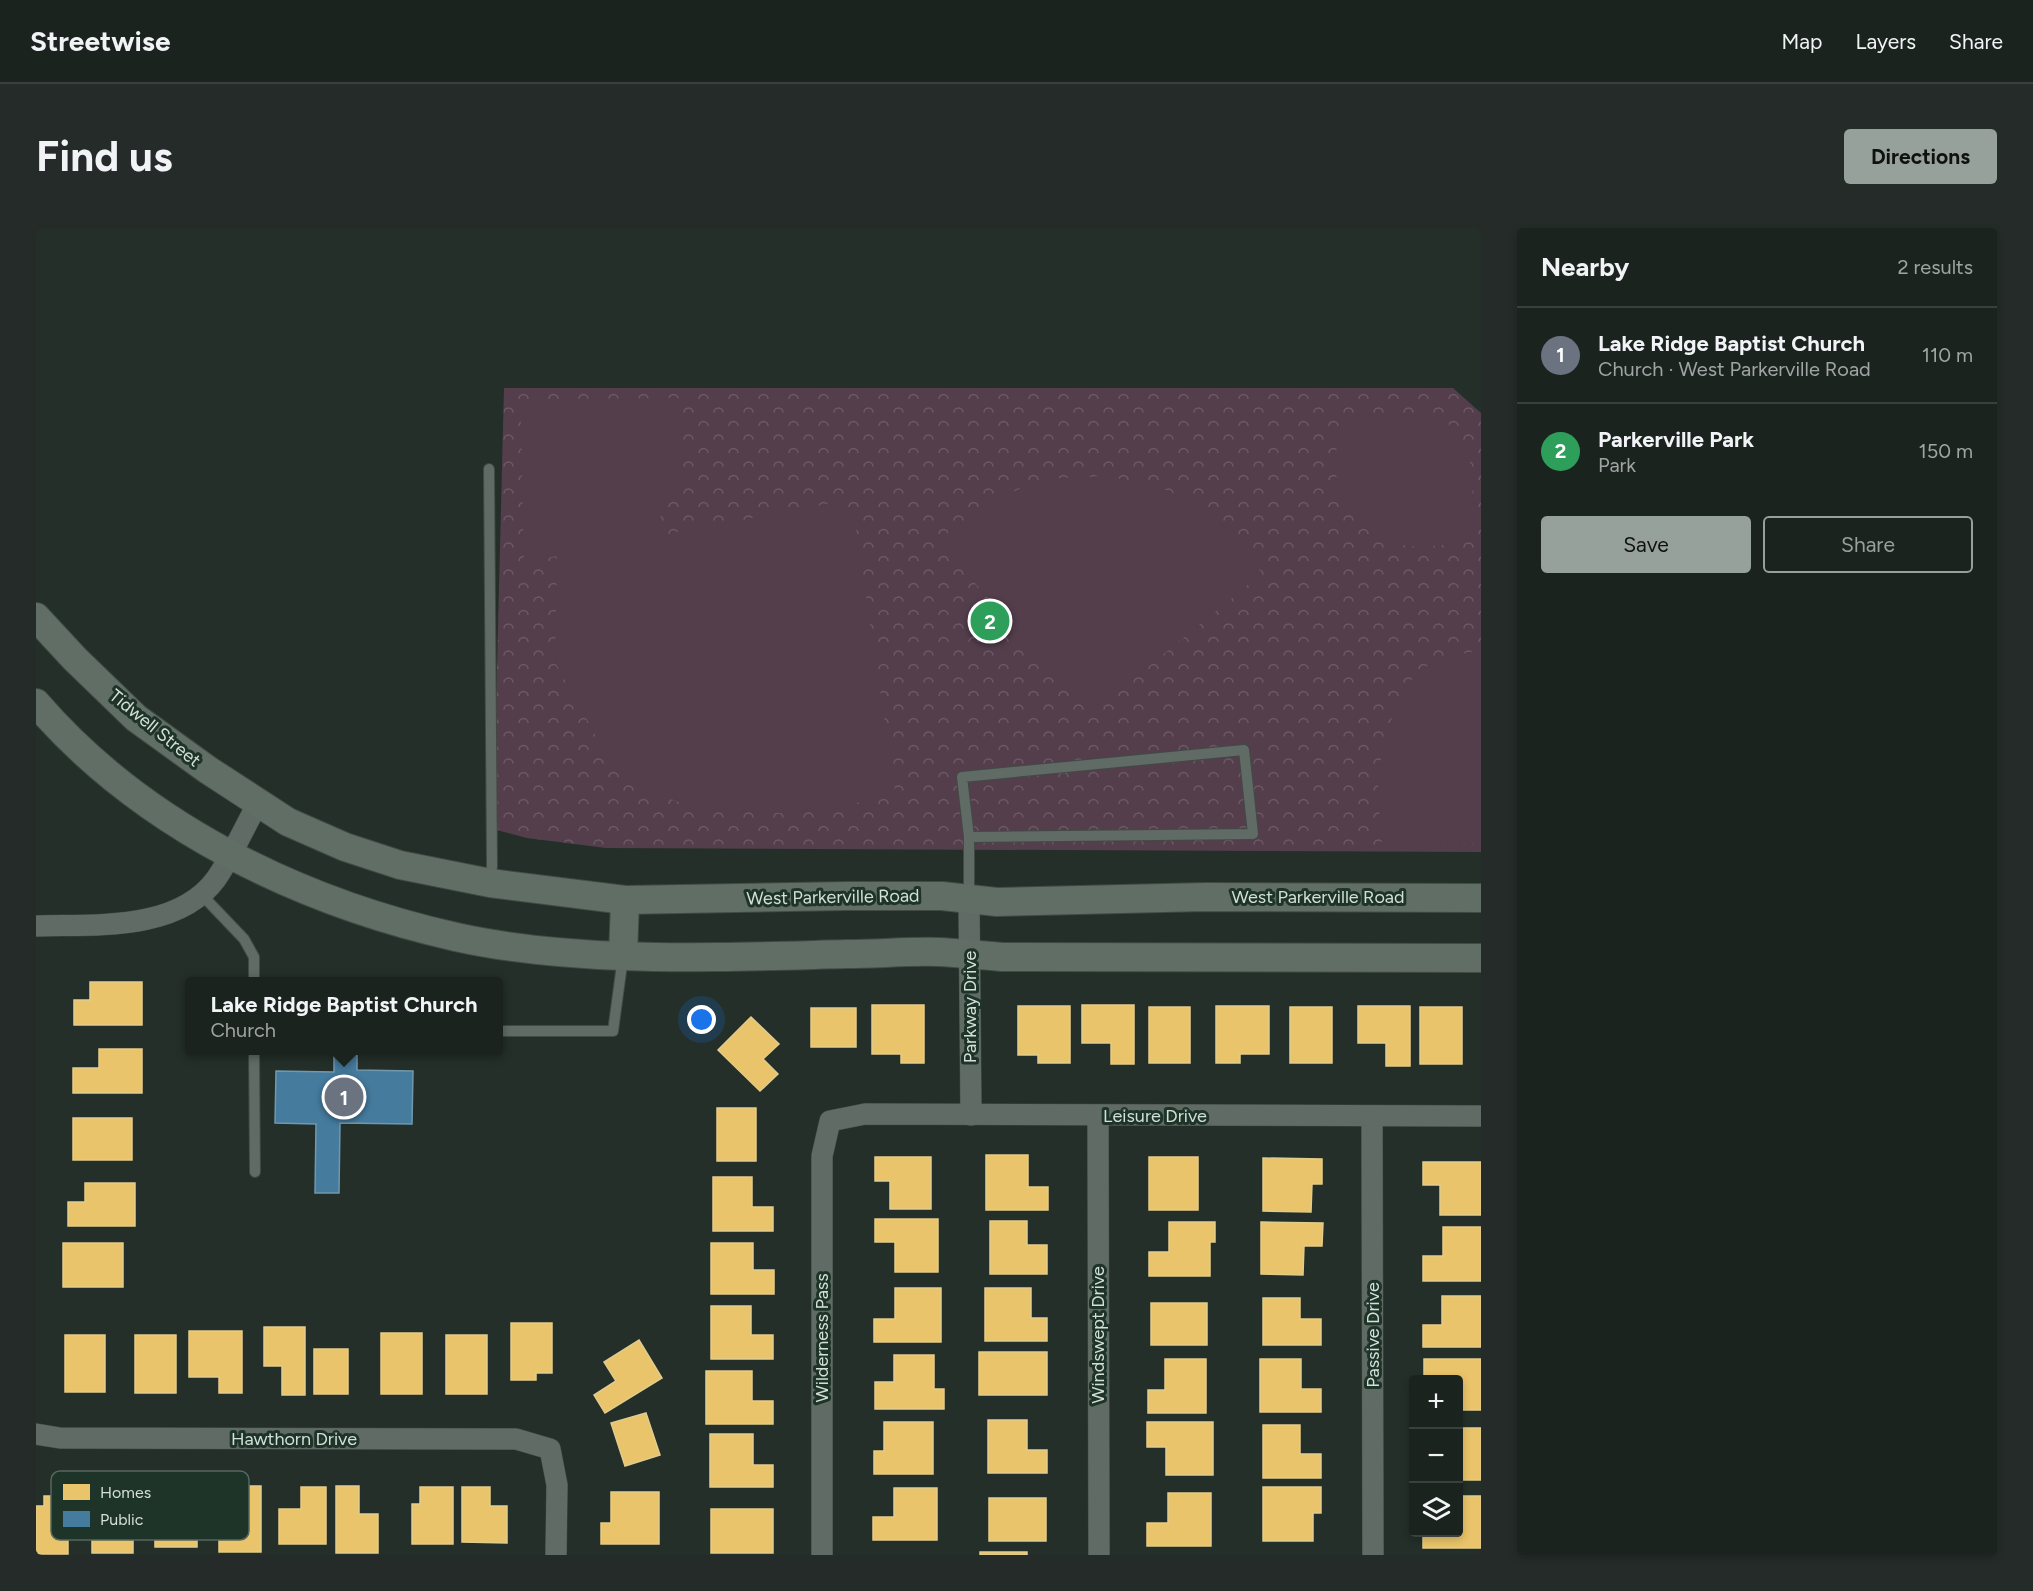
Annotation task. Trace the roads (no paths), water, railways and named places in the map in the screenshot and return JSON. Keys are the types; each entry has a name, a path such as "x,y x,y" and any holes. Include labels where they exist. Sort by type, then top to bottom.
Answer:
{"main road":[{"name":"Tidwell Street","path":"36,617 136,718 258,803"},
{"path":"36,703 63,734 124,787 178,824 230,853 334,902 400,923 459,938 543,951 623,956 939,952 1002,957 1481,958"},
{"name":"West Parkerville Road","path":"258,803 288,822 345,847 400,865 490,883 626,900 848,896 942,896 997,902 1205,897 1481,898"},
{"path":"623,956 626,900"}],"street":[{"path":"36,926 130,923 168,915 201,894 215,880 258,803"},
{"name":"Parkway Drive","path":"969,899 971,1115"},
{"name":"Leisure Drive","path":"830,1121 866,1114 1481,1116"},
{"name":"Windswept Drive","path":"1098,1116 1099,1555"},
{"name":"Passive Drive","path":"1372,1116 1373,1555"},
{"name":"Wilderness Pass","path":"822,1555 822,1156 830,1121"},
{"name":"Hawthorn Drive","path":"36,1434 60,1438 516,1439 550,1449 556,1485 556,1555"}],"lane":[{"path":"489,470 492,854 490,883"},
{"path":"969,837 1253,834 1244,750 962,777 969,837 969,899"},
{"path":"201,894 244,939 254,957 254,977"},
{"path":"503,1031 613,1031 623,970 623,956"},
{"path":"254,1055 255,1172"}],"place":[{"name":"Parkerville Park","path":"990,621"},
{"name":"Lake Ridge Baptist Church","path":"344,1097"}]}
